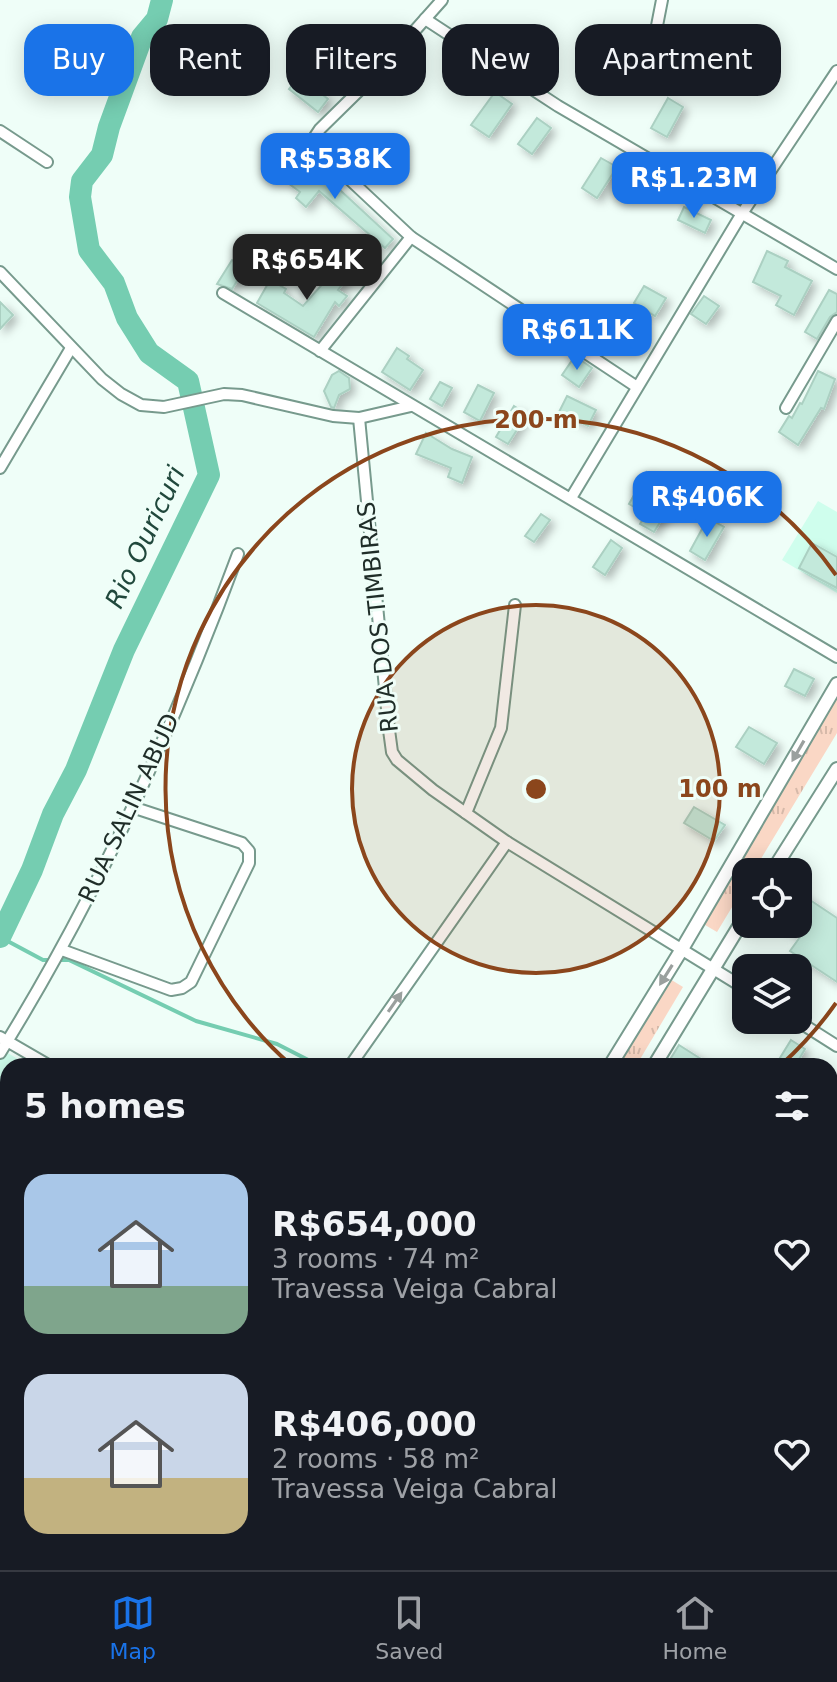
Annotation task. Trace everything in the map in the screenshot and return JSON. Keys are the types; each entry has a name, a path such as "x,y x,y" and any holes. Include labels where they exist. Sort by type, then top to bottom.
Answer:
{"street":[{"path":"442,0 312,141 317,150 411,237 637,387"},
{"path":"657,24 662,0"},
{"path":"425,19 558,106 837,269"},
{"path":"571,498 741,215 837,71"},
{"path":"0,131 47,162"},
{"path":"320,351 411,237"},
{"path":"0,272 111,388 141,405 164,407 191,399 224,394 242,395 333,416 359,418 411,406"},
{"path":"223,293 837,657"},
{"path":"786,408 837,321"},
{"path":"0,468 71,348"},
{"name":"RUA DOS TIMBIRAS","path":"359,418 392,752 403,767 507,842 732,981"},
{"name":"RUA SALIN ABUD","path":"0,1053 4,1039 62,950 132,807 238,554"},
{"path":"466,813 501,728 515,605"},
{"path":"615,1058 837,684"},
{"path":"781,858 837,769"},
{"path":"62,950 171,990 191,982 249,863 249,851 242,843 132,807"},
{"path":"356,1058 507,842"},
{"path":"659,1058 732,937"},
{"path":"812,1030 837,1046"},
{"path":"4,1039 36,1058"}],"shaded area":[{"path":"818,501 837,512 837,593 782,560"},
{"path":"3,1050 16,1058 0,1058"}],"green space":[{"path":"837,693 837,733 761,858 738,858"},
{"path":"732,869 732,907 717,932 700,922"},
{"path":"665,976 683,987 641,1058 617,1058"}],"building":[{"path":"298,96 324,96 328,99 318,112"},
{"path":"492,96 501,96 512,104 489,137 471,125"},
{"path":"668,98 683,107 667,137 651,128"},
{"path":"537,118 551,128 532,154 518,144"},
{"path":"601,158 617,167 597,198 582,188"},
{"path":"732,158 750,169 732,198 714,186"},
{"path":"305,160 317,169 314,173 337,193 340,190 393,239 385,248 319,191 306,207 296,198 300,192 288,183"},
{"path":"684,207 711,220 705,233 678,220"},
{"path":"767,251 788,261 785,267 812,281 794,315 776,305 781,296 753,282"},
{"path":"232,260 245,268 232,289 217,284"},
{"path":"333,262 350,274 338,290 347,296 339,306 335,302 314,337 257,303 270,280 286,289 284,293 303,306 328,278 324,275"},
{"path":"644,286 666,298 655,316 634,303"},
{"path":"829,290 837,294 837,312 830,317 817,339 805,332"},
{"path":"704,296 719,306 706,324 691,314"},
{"path":"0,302 13,315 0,329"},
{"path":"397,348 423,370 410,390 382,372"},
{"path":"575,356 592,368 579,387 562,375"},
{"path":"339,371 349,378 350,389 339,395 334,408 324,391 332,375"},
{"path":"818,371 835,379 824,409 821,408 798,445 779,432 789,416 792,418 802,404"},
{"path":"440,382 452,388 442,406 430,399"},
{"path":"478,385 494,393 480,421 464,412"},
{"path":"567,396 596,410 588,426 559,412"},
{"path":"514,406 527,414 508,444 496,437"},
{"path":"426,433 472,457 462,483 448,477 451,468 416,454"},
{"path":"647,472 679,492 654,532 640,524 646,514 629,504"},
{"path":"541,514 550,520 534,542 525,536"},
{"path":"708,518 724,527 705,560 690,551"},
{"path":"611,540 622,548 605,575 593,567"},
{"path":"812,543 837,557 837,588 799,568"},
{"path":"794,669 814,679 805,696 785,686"},
{"path":"749,727 777,743 764,764 736,747"},
{"path":"694,807 725,825 714,841 684,823"},
{"path":"812,901 837,918 837,982 812,966 812,954 790,951 799,938 812,938"},
{"path":"791,1040 805,1049 800,1058 780,1058"},
{"path":"679,1045 699,1058 671,1058"}],"waterway":[{"name":"Rio Ouricuri","path":"0,937 32,870 53,814 76,770 124,650 209,475 188,381 149,353 127,318 114,283 89,250 80,197 82,181 102,155 142,37 157,19 162,0"},
{"path":"0,937 43,960 69,960 196,1021 277,1044 304,1058"}]}
